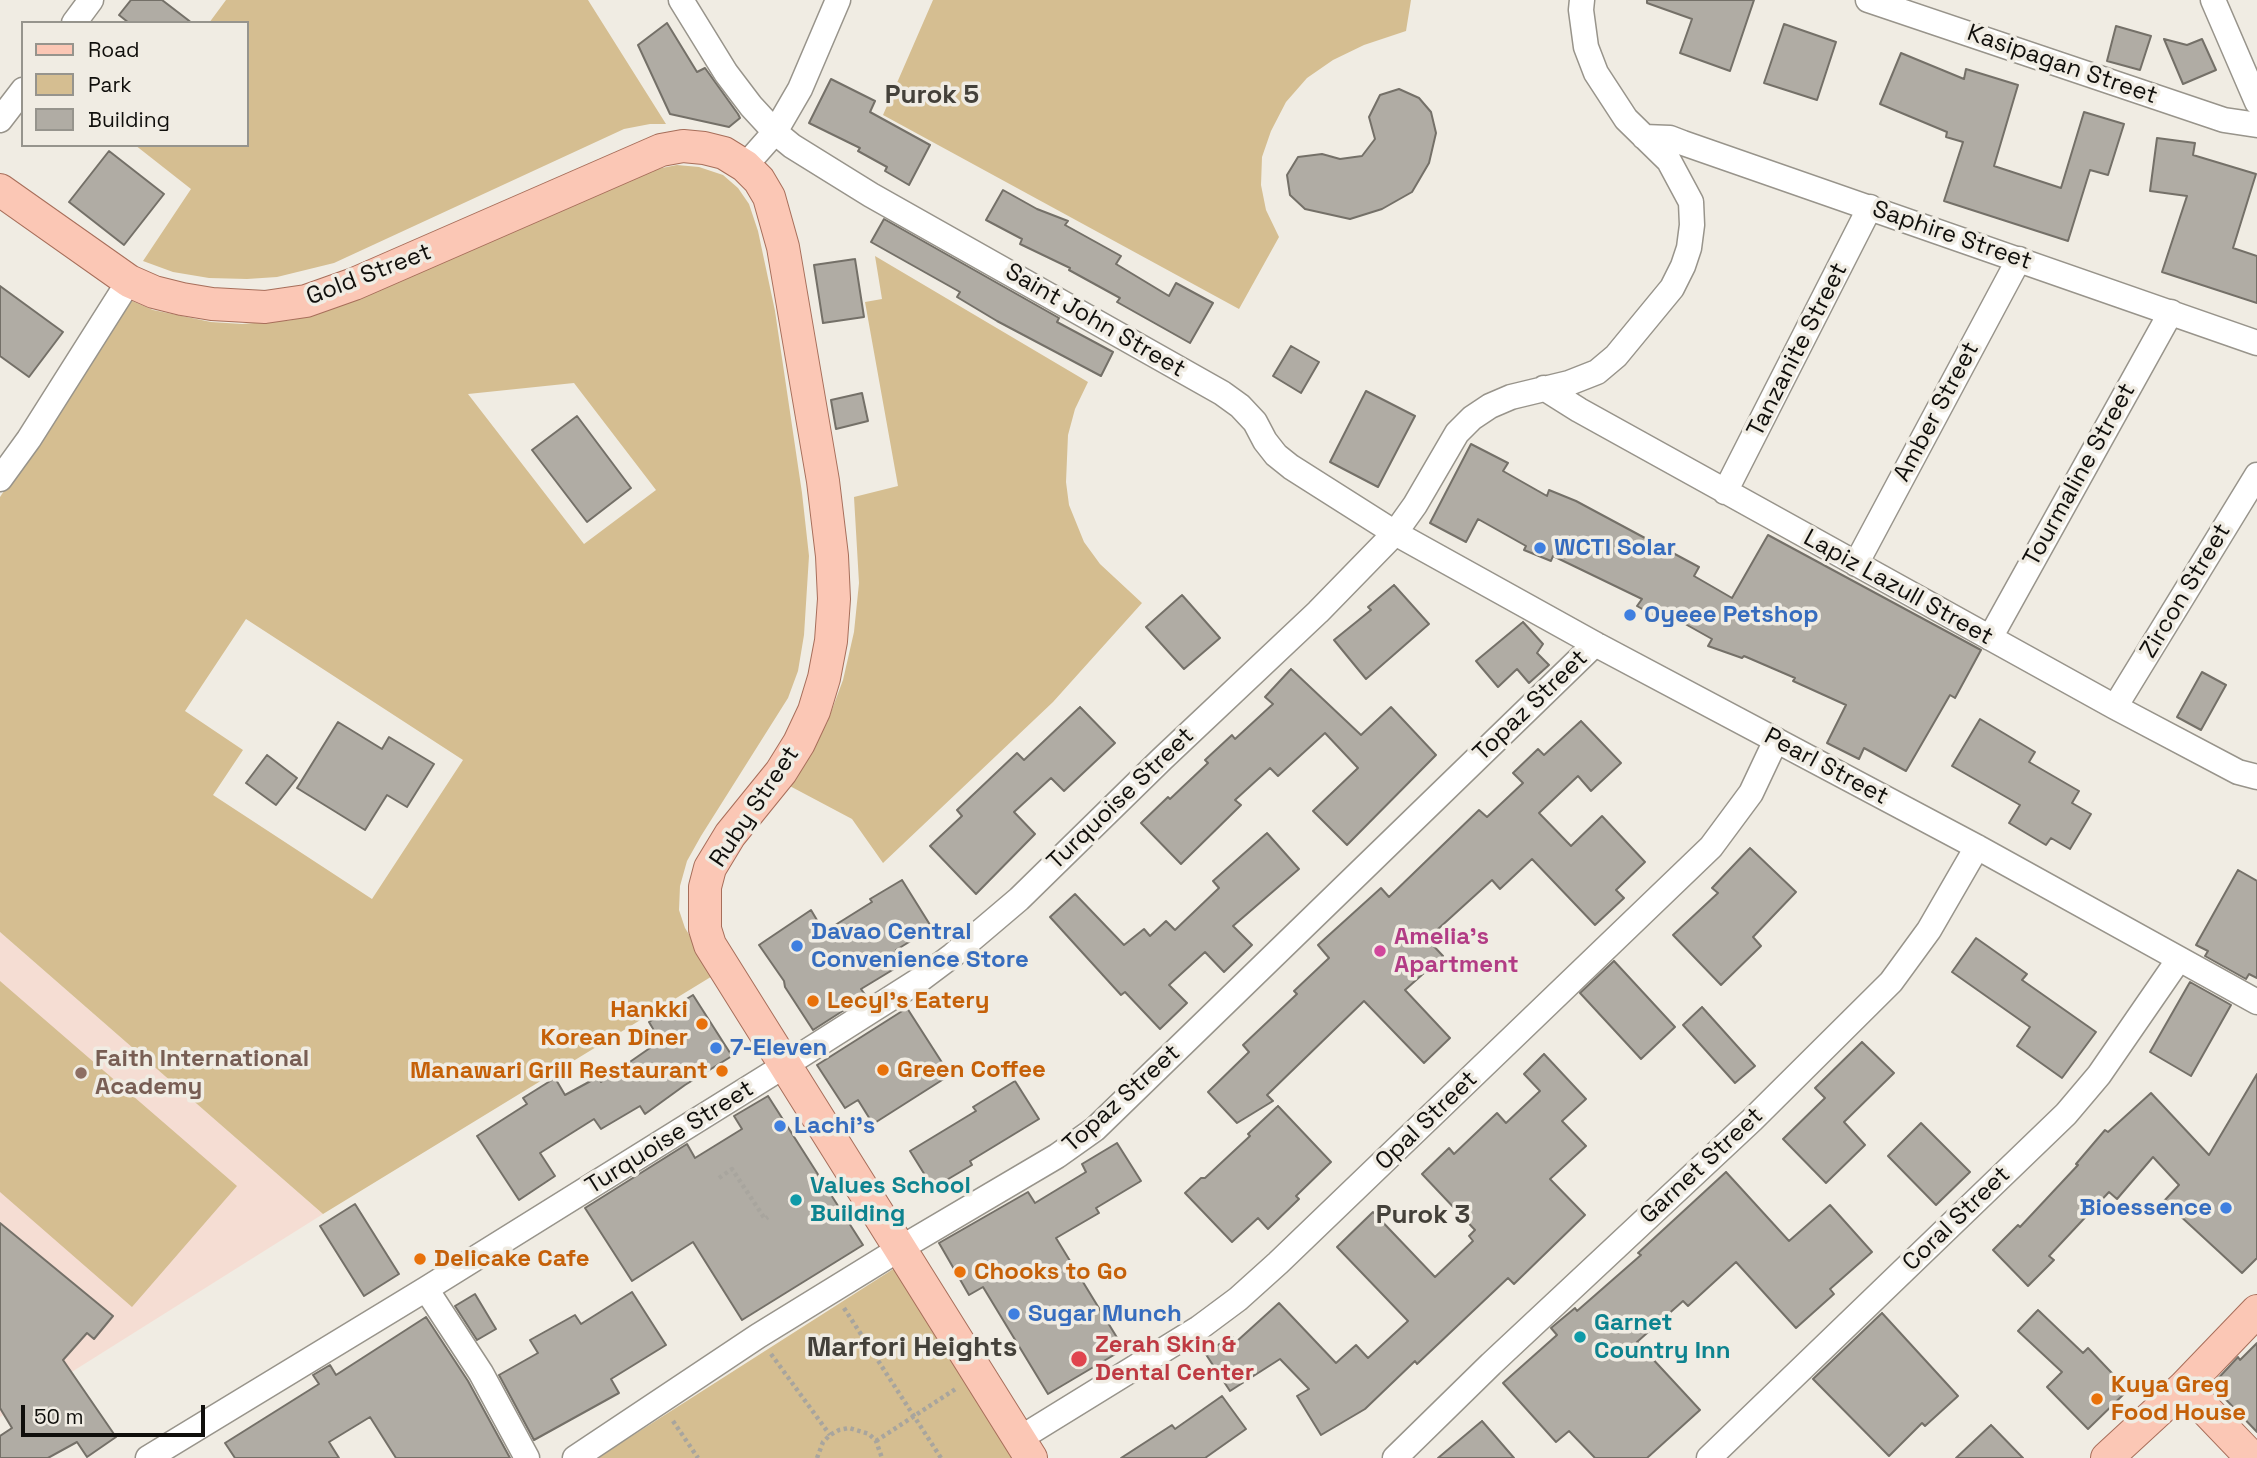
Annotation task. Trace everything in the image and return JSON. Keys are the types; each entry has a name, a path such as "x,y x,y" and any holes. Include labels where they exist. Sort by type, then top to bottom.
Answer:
{"main road":[{"name":"Gold Street","path":"0,190 130,281 155,292 212,304 287,305 354,284 661,150 682,146 704,148 724,153 745,166"},
{"name":"Ruby Street","path":"745,166 759,180 769,197 783,247 825,493 834,599 831,641 814,711 799,743 780,772 719,853 705,887 705,929 710,945 784,1066 1025,1448"},
{"path":"2107,1458 2184,1387 2257,1311"},
{"path":"2184,1387 2252,1458"}],"street":[{"path":"75,21 91,0"},
{"name":"Saint John Street","path":"681,0 726,74 775,132 849,182 1222,393 1240,406 1255,422 1265,441 1283,461 1395,533"},
{"path":"745,166 775,132 800,89 838,0"},
{"name":"Turquoise Street","path":"148,1458 426,1289 920,979 1019,899 1161,759 1318,612 1395,533 1415,505 1457,433 1472,418 1511,397 1569,383 1597,372 1616,356 1672,288 1683,266 1692,225 1690,202 1669,160 1626,119 1596,73 1584,38 1581,10 1583,0"},
{"name":"Kasipagan Street","path":"1867,0 2224,120 2257,125"},
{"path":"2213,0 2257,102"},
{"path":"0,120 21,93"},
{"name":"Saphire Street","path":"1644,137 1670,138 1683,142 2257,343"},
{"name":"Tanzanite Street","path":"1725,492 1870,207"},
{"name":"Amber Street","path":"1856,564 2019,259"},
{"path":"0,479 29,439 130,281"},
{"name":"Tourmaline Street","path":"1990,638 2171,312"},
{"name":"Lapiz Lazull Street","path":"1544,388 1578,410 2115,707 2238,772 2257,776"},
{"name":"Zircon Street","path":"2115,707 2257,475"},
{"name":"Pearl Street","path":"1395,533 1595,644 1977,847 2257,1002"},
{"name":"Topaz Street","path":"579,1457 758,1336 1058,1156 1095,1129 1595,644"},
{"name":"Opal Street","path":"1025,1448 1199,1328 1238,1299 1278,1263 1711,847 1751,793 1776,740"},
{"name":"Garnet Street","path":"1395,1458 1491,1364 1752,1120 1891,982 1929,930 1977,847"},
{"name":"Coral Street","path":"1709,1458 2066,1114 2099,1075 2179,959"},
{"path":"426,1289 481,1373 527,1458"}],"path":[{"path":"719,1178 733,1169 765,1219 768,1217"},
{"path":"832,1290 941,1458"},
{"path":"758,1336 830,1435"},
{"path":"876,1441 978,1373"},
{"path":"660,1402 698,1458"},
{"path":"817,1458 823,1442 830,1435 839,1430 859,1429 876,1441 882,1458"}],"shaded area":[{"name":"Faith International Academy","path":"0,932 323,1214 0,1417"}],"green space":[{"path":"226,0 588,0 666,124 624,129 334,263 277,277 247,279 209,278 173,272 143,261 191,189 138,147 248,147 248,21 210,21"},
{"path":"933,0 1411,0 1406,31 1364,45 1333,60 1307,78 1286,102 1271,131 1262,157 1261,185 1266,210 1279,237 1239,309 883,115"},
{"path":"677,165 699,167 723,175 738,188 749,204 758,231 775,311 809,556 804,635 798,671 788,698 701,836 687,861 680,886 679,910 685,928 714,975 323,1214 0,932 0,497 130,300 153,310 211,322 242,324 292,320 351,302 657,169","holes":["574,383 656,490 584,544 468,394","246,619 463,760 372,899 213,795 243,750 185,711"]},
{"path":"875,256 1088,382 1075,409 1068,435 1066,482 1069,505 1084,542 1100,564 1142,603 1053,702 883,863 852,819 786,784 806,760 827,723 843,680 854,632 859,583 854,497 898,486 865,302 882,299"},
{"path":"0,981 237,1186 132,1307 0,1192"},
{"path":"898,1266 1014,1458 599,1457"}],"building":[{"path":"131,0 162,0 189,21 126,21 119,15"},
{"path":"1647,0 1754,0 1730,71 1680,53 1692,19 1647,3"},
{"path":"667,23 697,72 705,68 738,114 740,118 729,127 670,114 638,45"},
{"path":"1784,24 1836,42 1817,100 1764,83"},
{"path":"2116,26 2151,36 2140,70 2107,61"},
{"path":"2164,39 2187,45 2202,39 2216,70 2183,84"},
{"path":"1901,53 1964,79 1966,69 2018,85 1994,166 2061,188 2084,112 2124,124 2108,175 2090,170 2068,241 1944,201 1963,142 1946,137 1947,132 1880,104"},
{"path":"831,79 875,101 870,112 930,145 909,185 885,171 887,167 858,151 860,148 809,123"},
{"path":"1399,89 1419,98 1431,112 1436,133 1429,163 1412,192 1382,209 1350,219 1305,209 1290,195 1287,175 1298,157 1322,154 1340,159 1362,156 1375,139 1369,117 1380,95"},
{"path":"2157,138 2195,143 2193,155 2256,174 2233,248 2257,256 2257,303 2162,272 2187,196 2150,191"},
{"path":"109,151 164,194 124,245 69,202"},
{"path":"1003,190 1037,209 1068,221 1065,225 1121,256 1116,264 1169,296 1176,283 1213,303 1190,343 1117,302 1120,298 1069,270 1070,268 1020,244 1022,239 986,220"},
{"path":"884,219 1059,318 1057,322 1113,352 1101,376 997,321 957,297 960,292 871,242"},
{"path":"855,259 864,317 823,323 814,265"},
{"path":"0,286 63,332 29,377 0,356"},
{"path":"1291,346 1319,362 1301,393 1273,376"},
{"path":"1366,391 1415,416 1378,487 1330,462"},
{"path":"862,393 868,421 836,429 831,400"},
{"path":"577,416 631,488 587,522 532,450"},
{"path":"1471,444 1508,463 1503,471 1547,496 1549,490 1576,501 1699,567 1694,576 1732,598 1768,535 1981,650 1955,698 1950,695 1906,771 1864,748 1859,759 1827,743 1846,705 1793,681 1795,678 1744,656 1742,658 1708,646 1712,639 1671,616 1667,623 1637,606 1642,599 1553,556 1551,561 1524,550 1526,546 1478,519 1466,542 1430,523"},
{"path":"1394,585 1429,624 1366,679 1334,640 1371,610 1368,607"},
{"path":"1182,595 1220,638 1184,669 1146,627"},
{"path":"1523,622 1543,644 1537,653 1549,665 1529,683 1517,669 1498,687 1476,661"},
{"path":"1291,669 1361,735 1391,707 1436,755 1347,845 1313,811 1358,768 1325,733 1278,776 1270,768 1235,800 1241,805 1181,864 1141,823 1208,763 1205,760 1232,735 1235,739 1273,704 1265,697"},
{"path":"2202,672 2226,685 2201,730 2177,717"},
{"path":"1080,707 1115,743 1064,791 1051,778 1014,812 1035,834 976,894 930,846 962,816 957,810 1017,753 1024,760"},
{"path":"1980,719 2035,752 2029,762 2079,791 2072,803 2091,814 2070,849 2051,838 2046,845 2009,823 2020,805 1952,766"},
{"path":"1581,721 1621,763 1591,791 1578,776 1539,813 1571,846 1602,816 1645,862 1616,890 1624,898 1595,925 1532,859 1500,889 1492,880 1427,939 1443,956 1405,990 1450,1038 1424,1063 1364,1001 1267,1095 1273,1101 1237,1123 1208,1092 1249,1052 1243,1045 1297,994 1294,991 1329,958 1318,945 1381,888 1389,897 1479,810 1487,817 1523,783 1513,773 1538,749 1544,755"},
{"path":"338,722 382,749 389,737 434,764 407,807 387,795 365,830 297,788"},
{"path":"267,755 297,778 276,805 246,783"},
{"path":"1267,833 1299,869 1233,926 1252,945 1224,972 1205,952 1169,985 1187,1003 1160,1029 1125,992 1121,995 1050,917 1075,894 1124,945 1144,929 1150,936 1166,921 1175,930 1219,888 1213,881"},
{"path":"1750,848 1796,892 1753,937 1761,946 1721,985 1673,935 1718,893 1712,888"},
{"path":"2238,870 2257,881 2257,978 2249,974 2246,979 2205,956 2208,951 2196,945"},
{"path":"902,880 932,928 896,950 904,963 861,989 866,996 813,1030 759,945 811,910 824,932"},
{"path":"1976,938 2027,974 2022,980 2096,1032 2062,1078 2017,1046 2030,1027 1952,972"},
{"path":"1614,961 1675,1027 1641,1059 1580,993"},
{"path":"2190,982 2231,1005 2191,1076 2150,1052"},
{"path":"693,995 732,1056 645,1114 640,1106 601,1129 594,1119 540,1153 555,1176 519,1200 477,1136 527,1104 523,1098 555,1078 565,1095 598,1077 601,1082 660,1041 649,1022"},
{"path":"1702,1007 1755,1066 1735,1083 1683,1025"},
{"name":"Green Coffee","path":"907,1008 950,1075 873,1124 858,1100 845,1108 817,1065"},
{"path":"1862,1042 1894,1073 1844,1122 1865,1145 1826,1183 1783,1139 1825,1098 1815,1088"},
{"path":"1544,1054 1586,1099 1562,1121 1586,1146 1550,1179 1585,1215 1514,1284 1508,1278 1365,1409 1321,1435 1297,1396 1309,1389 1280,1359 1230,1391 1205,1353 1232,1336 1236,1342 1279,1303 1336,1363 1356,1345 1368,1358 1408,1321 1337,1247 1373,1212 1435,1277 1473,1241 1469,1236 1475,1230 1422,1174 1449,1148 1454,1154 1497,1113 1506,1123 1540,1091 1524,1074"},
{"path":"2257,1074 2257,1258 2242,1273 2164,1201 2179,1185 2153,1157 2117,1199 2109,1192 2049,1256 2054,1260 2028,1286 1993,1250 2018,1225 2020,1227 2078,1165 2076,1164 2105,1130 2108,1132 2151,1093 2209,1155"},
{"path":"1015,1081 1039,1119 970,1161 972,1165 933,1188 910,1151 976,1111 973,1107"},
{"path":"768,1096 863,1245 742,1320 693,1242 632,1281 585,1208 687,1144 695,1158 742,1129 734,1116"},
{"path":"1278,1106 1331,1162 1296,1196 1299,1199 1268,1229 1258,1218 1232,1242 1185,1193 1250,1136 1248,1134"},
{"path":"1921,1123 1970,1172 1936,1205 1888,1156"},
{"path":"1117,1143 1141,1181 1096,1208 1099,1213 1056,1238 1124,1349 1048,1394 983,1287 969,1295 939,1243 1028,1192 1035,1203 1086,1172 1082,1164"},
{"path":"1726,1172 1789,1241 1830,1205 1872,1252 1830,1289 1834,1294 1796,1328 1736,1262 1688,1306 1683,1301 1637,1342 1700,1410 1647,1458 1595,1458 1569,1431 1556,1442 1503,1383 1557,1335 1551,1328 1575,1308 1577,1311 1641,1255 1638,1253"},
{"path":"355,1204 399,1274 364,1296 320,1226"},
{"path":"0,1223 113,1316 94,1339 87,1333 63,1360 116,1437 87,1457 77,1442 48,1458 0,1458 0,1436 12,1428 0,1408"},
{"path":"632,1292 666,1345 611,1379 619,1393 534,1440 499,1375 538,1353 530,1340 575,1315 581,1324"},
{"path":"475,1294 496,1329 477,1340 455,1306"},
{"path":"2038,1310 2083,1353 2088,1348 2128,1390 2088,1429 2047,1387 2062,1372 2018,1331"},
{"path":"1882,1313 1958,1396 1925,1426 1922,1423 1889,1456 1813,1379"},
{"path":"426,1317 468,1381 510,1458 396,1458 370,1417 329,1442 339,1458 235,1458 225,1443 319,1384 313,1375 330,1365 336,1375"},
{"path":"2257,1343 2257,1432 2212,1385 2238,1357 2240,1360"},
{"path":"1222,1396 1246,1429 1205,1458 1121,1458 1172,1425 1175,1429"},
{"path":"1482,1421 1514,1458 1438,1458"},
{"path":"1991,1425 2023,1458 1956,1458"}],"place":[{"name":"WCTI Solar","path":"1540,548"},
{"name":"Oyeee Petshop","path":"1630,615"},
{"name":"Davao Central Convenience Store","path":"797,946"},
{"name":"Amelia's Apartment","path":"1380,951"},
{"name":"Lecyl's Eatery","path":"813,1001"},
{"name":"Hankki Korean Diner","path":"702,1024"},
{"name":"7-Eleven","path":"716,1048"},
{"name":"Green Coffee","path":"883,1070"},
{"name":"Manawari Grill Restaurant","path":"722,1071"},
{"name":"Faith International Academy","path":"81,1073"},
{"name":"Lachi's","path":"780,1126"},
{"name":"Values School Building","path":"796,1200"},
{"name":"Bioessence","path":"2226,1208"},
{"name":"Delicake Cafe","path":"420,1259"},
{"name":"Chooks to Go","path":"960,1272"},
{"name":"Sugar Munch","path":"1014,1314"},
{"name":"Garnet Country Inn","path":"1580,1337"},
{"name":"Zerah Skin & Dental Center","path":"1079,1359"},
{"name":"Kuya Greg Food House","path":"2097,1399"}],"district":[{"name":"Purok 5","path":"932,96"},
{"name":"Purok 3","path":"1423,1216"},
{"name":"Marfori Heights","path":"912,1348"}]}
